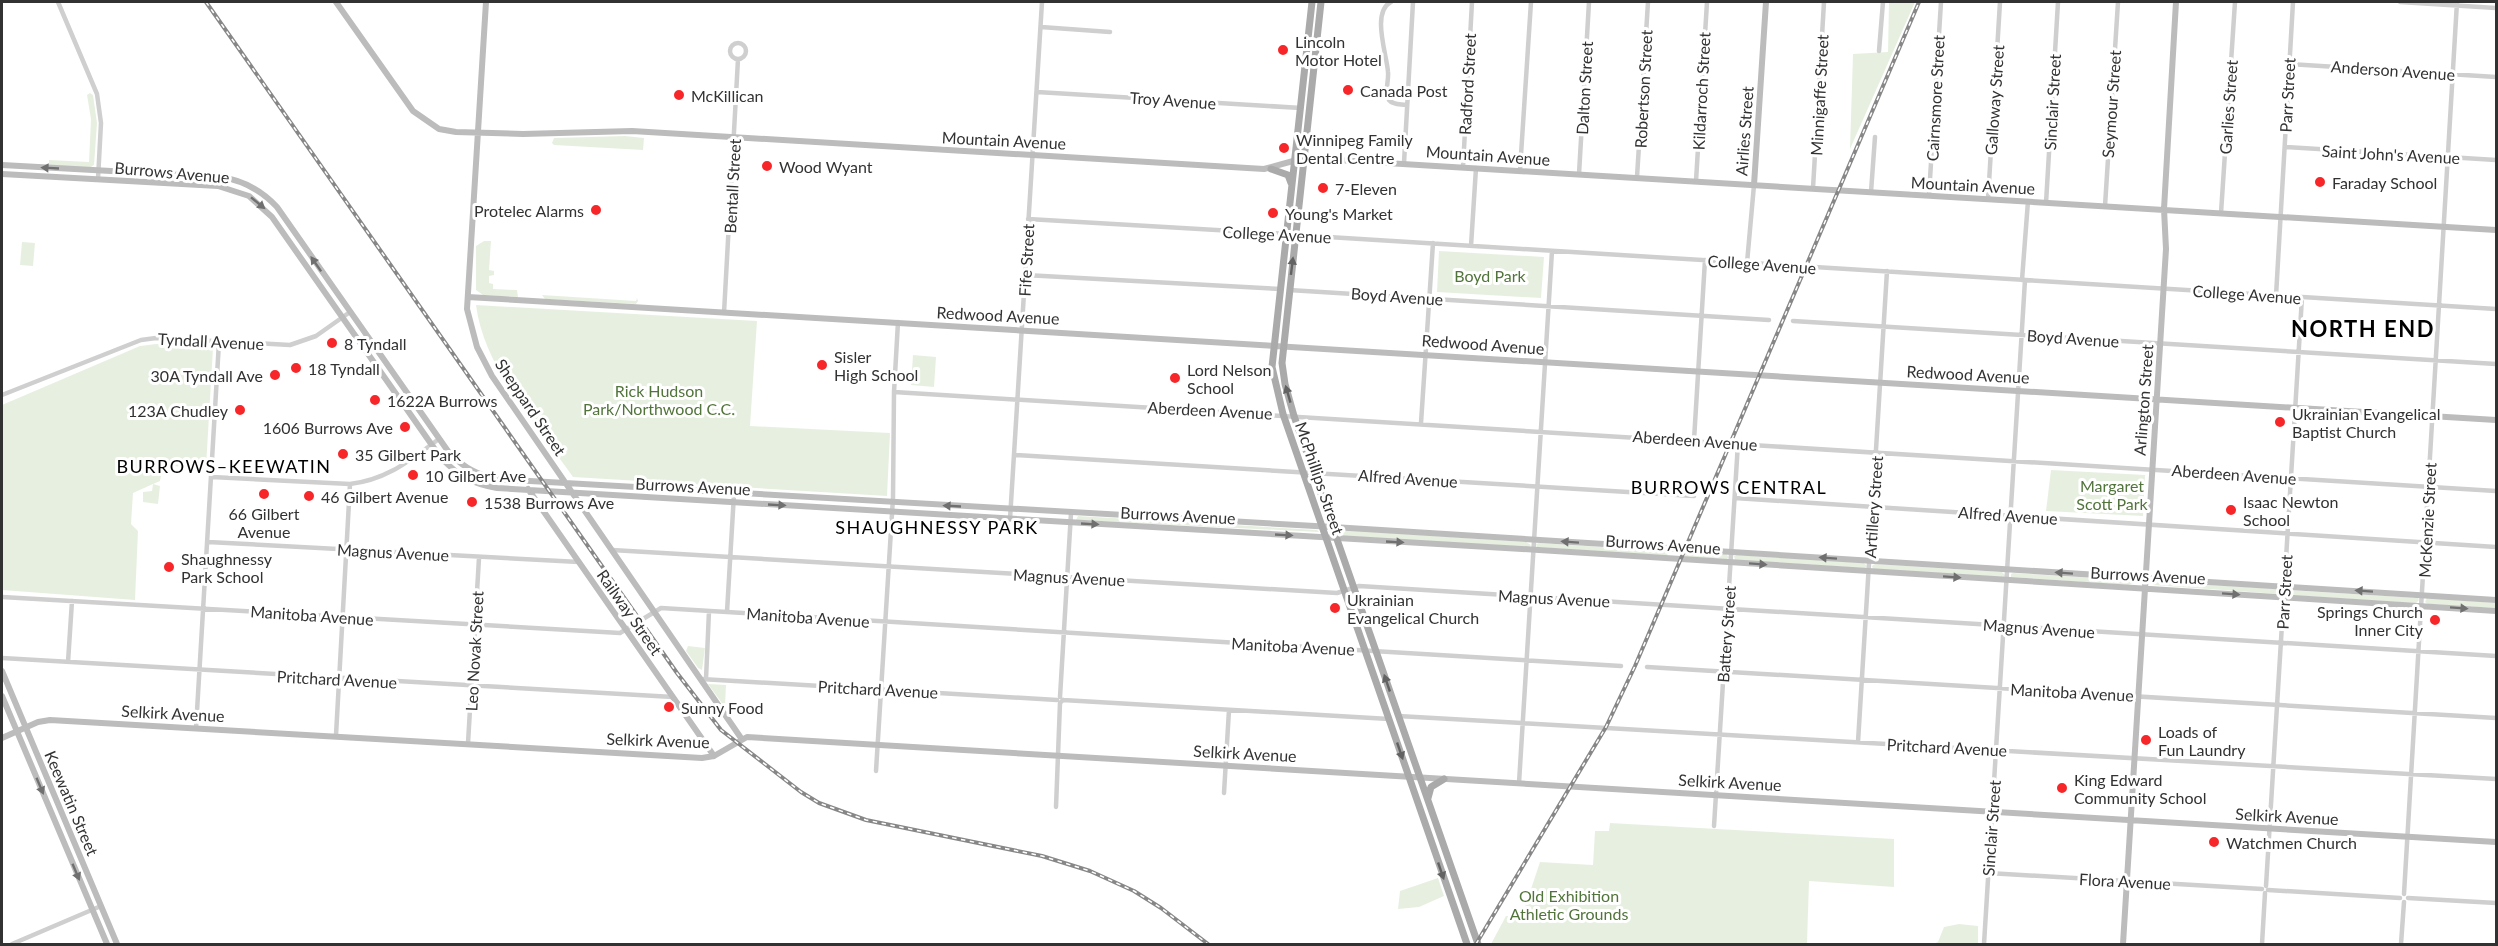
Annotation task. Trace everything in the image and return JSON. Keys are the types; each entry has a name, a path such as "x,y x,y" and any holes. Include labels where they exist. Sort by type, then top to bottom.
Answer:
{"main road":[{"name":"McPhillips Street","path":"1312,2 1279,289 1272,375 1283,414 1467,945"},
{"name":"McPhillips Street","path":"1321,2 1282,373 1313,472 1478,945"},
{"path":"1271,169 1288,175 1292,185"},
{"path":"1428,803 1431,787 1444,779"},
{"path":"1431,841 1440,837"}],"street":[{"path":"58,2 97,94 101,123 98,179"},
{"name":"Mountain Avenue","path":"336,2 413,111 439,129 479,133 543,134 632,131 1271,169 1304,158 2496,231"},
{"name":"Sheppard Street","path":"486,2 468,297 469,321 485,365 703,679 741,738"},
{"name":"Fife Street","path":"1010,519 1042,2"},
{"path":"1391,2 1386,4 1383,10 1381,42 1388,72 1387,92 1394,104 1406,105"},
{"path":"1404,163 1413,2 1408,2"},
{"name":"Radford Street","path":"1462,167 1472,2"},
{"path":"1520,170 1531,2"},
{"name":"Dalton Street","path":"1579,174 1589,2"},
{"name":"Robertson Street","path":"1637,177 1648,2"},
{"name":"Kildarroch Street","path":"1696,181 1707,2"},
{"name":"Airlies Street","path":"1747,263 1766,2"},
{"name":"Minnigaffe Street","path":"1813,188 1824,2"},
{"path":"1879,51 1882,2"},
{"name":"Cairnsmore Street","path":"1929,195 1941,2"},
{"name":"Galloway Street","path":"1988,199 2000,2"},
{"name":"Sinclair Street","path":"2046,203 2058,2"},
{"name":"Seymour Street","path":"2104,206 2118,2"},
{"name":"Arlington Street","path":"2123,945 2161,344 2166,249 2164,210 2176,2"},
{"name":"Garlies Street","path":"2221,213 2235,2"},
{"name":"Parr Street","path":"2276,296 2293,2"},
{"path":"2400,2 2457,3 2496,8"},
{"name":"McKenzie Street","path":"2401,945 2457,3"},
{"path":"1041,27 1110,32"},
{"name":"Bentall Street","path":"724,313 738,59"},
{"name":"Anderson Avenue","path":"2289,64 2496,77"},
{"name":"Troy Avenue","path":"1037,92 1309,108"},
{"path":"1871,192 1875,137"},
{"name":"Saint John's Avenue","path":"2285,147 2496,160"},
{"name":"Burrows Avenue","path":"2,165 220,177 243,182 254,188 277,207 439,439 462,466 477,474 498,479 1534,539 2496,600"},
{"path":"1471,246 1476,168"},
{"name":"Burrows Avenue","path":"2,174 218,186 249,196 272,217 431,445 457,474 474,483 497,488 1731,562 2496,611"},
{"name":"Sinclair Street","path":"1984,945 2019,390 2028,201"},
{"name":"College Avenue","path":"1028,219 2496,309"},
{"path":"1421,423 1433,243"},
{"path":"1519,783 1552,250"},
{"path":"1694,440 1705,260"},
{"name":"Artillery Street","path":"1858,742 1887,272"},
{"name":"Boyd Avenue","path":"1025,275 1769,320"},
{"name":"Redwood Avenue","path":"468,297 2496,420"},
{"name":"Parr Street","path":"2262,945 2271,766 2277,705 2302,297"},
{"name":"Tyndall Avenue","path":"2,395 141,340 156,338 297,344 316,336 350,312"},
{"name":"Boyd Avenue","path":"1793,321 2496,364"},
{"path":"876,771 895,445 894,392 898,322"},
{"path":"196,728 219,342"},
{"name":"Aberdeen Avenue","path":"894,392 1283,414 2496,491"},
{"path":"212,477 350,484 385,476 439,439"},
{"name":"Battery Street","path":"1714,825 1738,443"},
{"name":"Alfred Avenue","path":"1014,455 1694,496"},
{"path":"528,490 529,481"},
{"path":"336,735 350,484"},
{"name":"Railway Street","path":"528,490 714,756"},
{"path":"727,612 734,494"},
{"name":"Alfred Avenue","path":"1735,498 2496,547"},
{"path":"1056,807 1071,513"},
{"name":"Magnus Avenue","path":"208,542 579,562"},
{"name":"Magnus Avenue","path":"612,550 1337,593 1359,586 2496,656"},
{"name":"Leo Novak Street","path":"468,743 479,558"},
{"name":"Manitoba Avenue","path":"2,597 620,633 661,608 1621,666"},
{"path":"68,662 72,601"},
{"path":"703,679 709,611"},
{"name":"Pritchard Avenue","path":"2,658 673,697"},
{"name":"Manitoba Avenue","path":"1647,667 2496,718"},
{"name":"Keewatin Street","path":"2,671 117,945"},
{"name":"Pritchard Avenue","path":"703,679 1389,719"},
{"name":"Keewatin Street","path":"2,696 107,945"},
{"path":"1224,793 1229,710"},
{"name":"Pritchard Avenue","path":"1398,716 2496,779"},
{"name":"Selkirk Avenue","path":"2,738 50,720 702,758 714,756 741,738 747,737 2496,842"},
{"name":"Flora Avenue","path":"1988,873 2496,903"},
{"path":"12,945 101,906"}],"green space":[{"path":"1889,2 1915,2 1850,149 1853,54 1888,52"},
{"path":"90,93 93,95 97,123 94,165 89,168 49,165 49,160 89,162 91,119 87,95"},
{"path":"625,136 644,138 643,150 554,145 552,143 554,138"},
{"path":"484,241 491,241 489,270 494,271 494,275 489,276 489,283 493,284 493,289 517,290 518,297 483,295 476,290 476,246"},
{"path":"22,242 35,243 33,266 20,265"},
{"name":"Boyd Park","path":"1439,251 1544,257 1541,298 1437,292"},
{"path":"542,295 636,301 637,298 638,301 636,304 545,299"},
{"name":"Rick Hudson Park/Northwood C.C.","path":"476,305 757,321 750,426 890,433 887,496 573,477 514,396 501,374 489,351"},
{"path":"156,344 213,348 206,467 163,466 160,481 133,493 131,524 138,531 135,600 2,590 2,405 140,346"},
{"path":"913,355 936,357 934,387 911,385"},
{"name":"Margaret Scott Park","path":"2051,470 2145,475 2143,516 2046,511"},
{"path":"153,484 160,486 158,504 143,502 143,492 152,491"},
{"path":"1078,516 1317,530 1319,532 1076,520"},
{"path":"1344,530 1526,542 1531,545 1529,547 1344,536 1341,533"},
{"path":"1536,544 1665,551 1668,554 1666,556 1537,547"},
{"path":"1686,552 1726,554 1729,557 1727,559 1684,557"},
{"path":"1734,556 1864,563 1867,566 1865,568 1735,560"},
{"path":"1875,564 2002,572 2005,575 2004,577 1873,569 1872,566"},
{"path":"2013,573 2138,582 2128,585 2011,577"},
{"path":"2153,583 2278,589 2281,592 2278,594 2153,585"},
{"path":"2288,590 2418,598 2419,600 2416,603 2289,595"},
{"path":"2427,598 2496,603 2496,608 2428,604 2425,602"},
{"path":"688,646 705,648 702,670 686,651"},
{"path":"708,684 726,685 725,706 724,706"},
{"name":"Old Exhibition Athletic Grounds","path":"1610,823 1894,839 1894,887 1809,881 1807,944 1491,944 1506,916 1522,916 1540,862 1593,865 1595,831 1609,831"},
{"path":"1438,878 1444,896 1419,907 1398,909 1400,891"},
{"path":"1959,924 1978,926 1978,944 1933,944 1938,942 1944,927"}],"railway":[{"path":"206,2 677,673 721,730 801,792 819,803 866,820 1042,856 1090,871 1134,891 1161,908 1208,944"},
{"path":"1476,944 1606,727 1635,666 1919,2"}],"place":[{"name":"Lincoln Motor Hotel","path":"1283,50"},
{"name":"Canada Post","path":"1348,90"},
{"name":"McKillican","path":"679,95"},
{"name":"Winnipeg Family Dental Centre","path":"1284,148"},
{"name":"Wood Wyant","path":"767,166"},
{"name":"Faraday School","path":"2320,182"},
{"name":"7-Eleven","path":"1323,188"},
{"name":"Protelec Alarms","path":"596,210"},
{"name":"Young's Market","path":"1273,213"},
{"name":"8 Tyndall","path":"332,343"},
{"name":"Sisler High School","path":"822,365"},
{"name":"18 Tyndall","path":"296,368"},
{"name":"30A Tyndall Ave","path":"275,375"},
{"name":"Lord Nelson School","path":"1175,378"},
{"name":"1622A Burrows","path":"375,400"},
{"name":"123A Chudley","path":"240,410"},
{"name":"Ukrainian Evangelical Baptist Church","path":"2280,422"},
{"name":"1606 Burrows Ave","path":"405,427"},
{"name":"35 Gilbert Park","path":"343,454"},
{"name":"10 Gilbert Ave","path":"413,475"},
{"name":"66 Gilbert Avenue","path":"264,494"},
{"name":"46 Gilbert Avenue","path":"309,496"},
{"name":"1538 Burrows Ave","path":"472,502"},
{"name":"Isaac Newton School","path":"2231,510"},
{"name":"Shaughnessy Park School","path":"169,567"},
{"name":"Ukrainian Evangelical Church","path":"1335,608"},
{"name":"Springs Church Inner City","path":"2435,620"},
{"name":"Sunny Food","path":"669,707"},
{"name":"Loads of Fun Laundry","path":"2146,740"},
{"name":"King Edward Community School","path":"2062,788"},
{"name":"Watchmen Church","path":"2214,842"}],"district":[{"name":"NORTH END","path":"2363,328"},
{"name":"BURROWS–KEEWATIN","path":"224,466"},
{"name":"BURROWS CENTRAL","path":"1729,487"},
{"name":"SHAUGHNESSY PARK","path":"937,527"}]}
